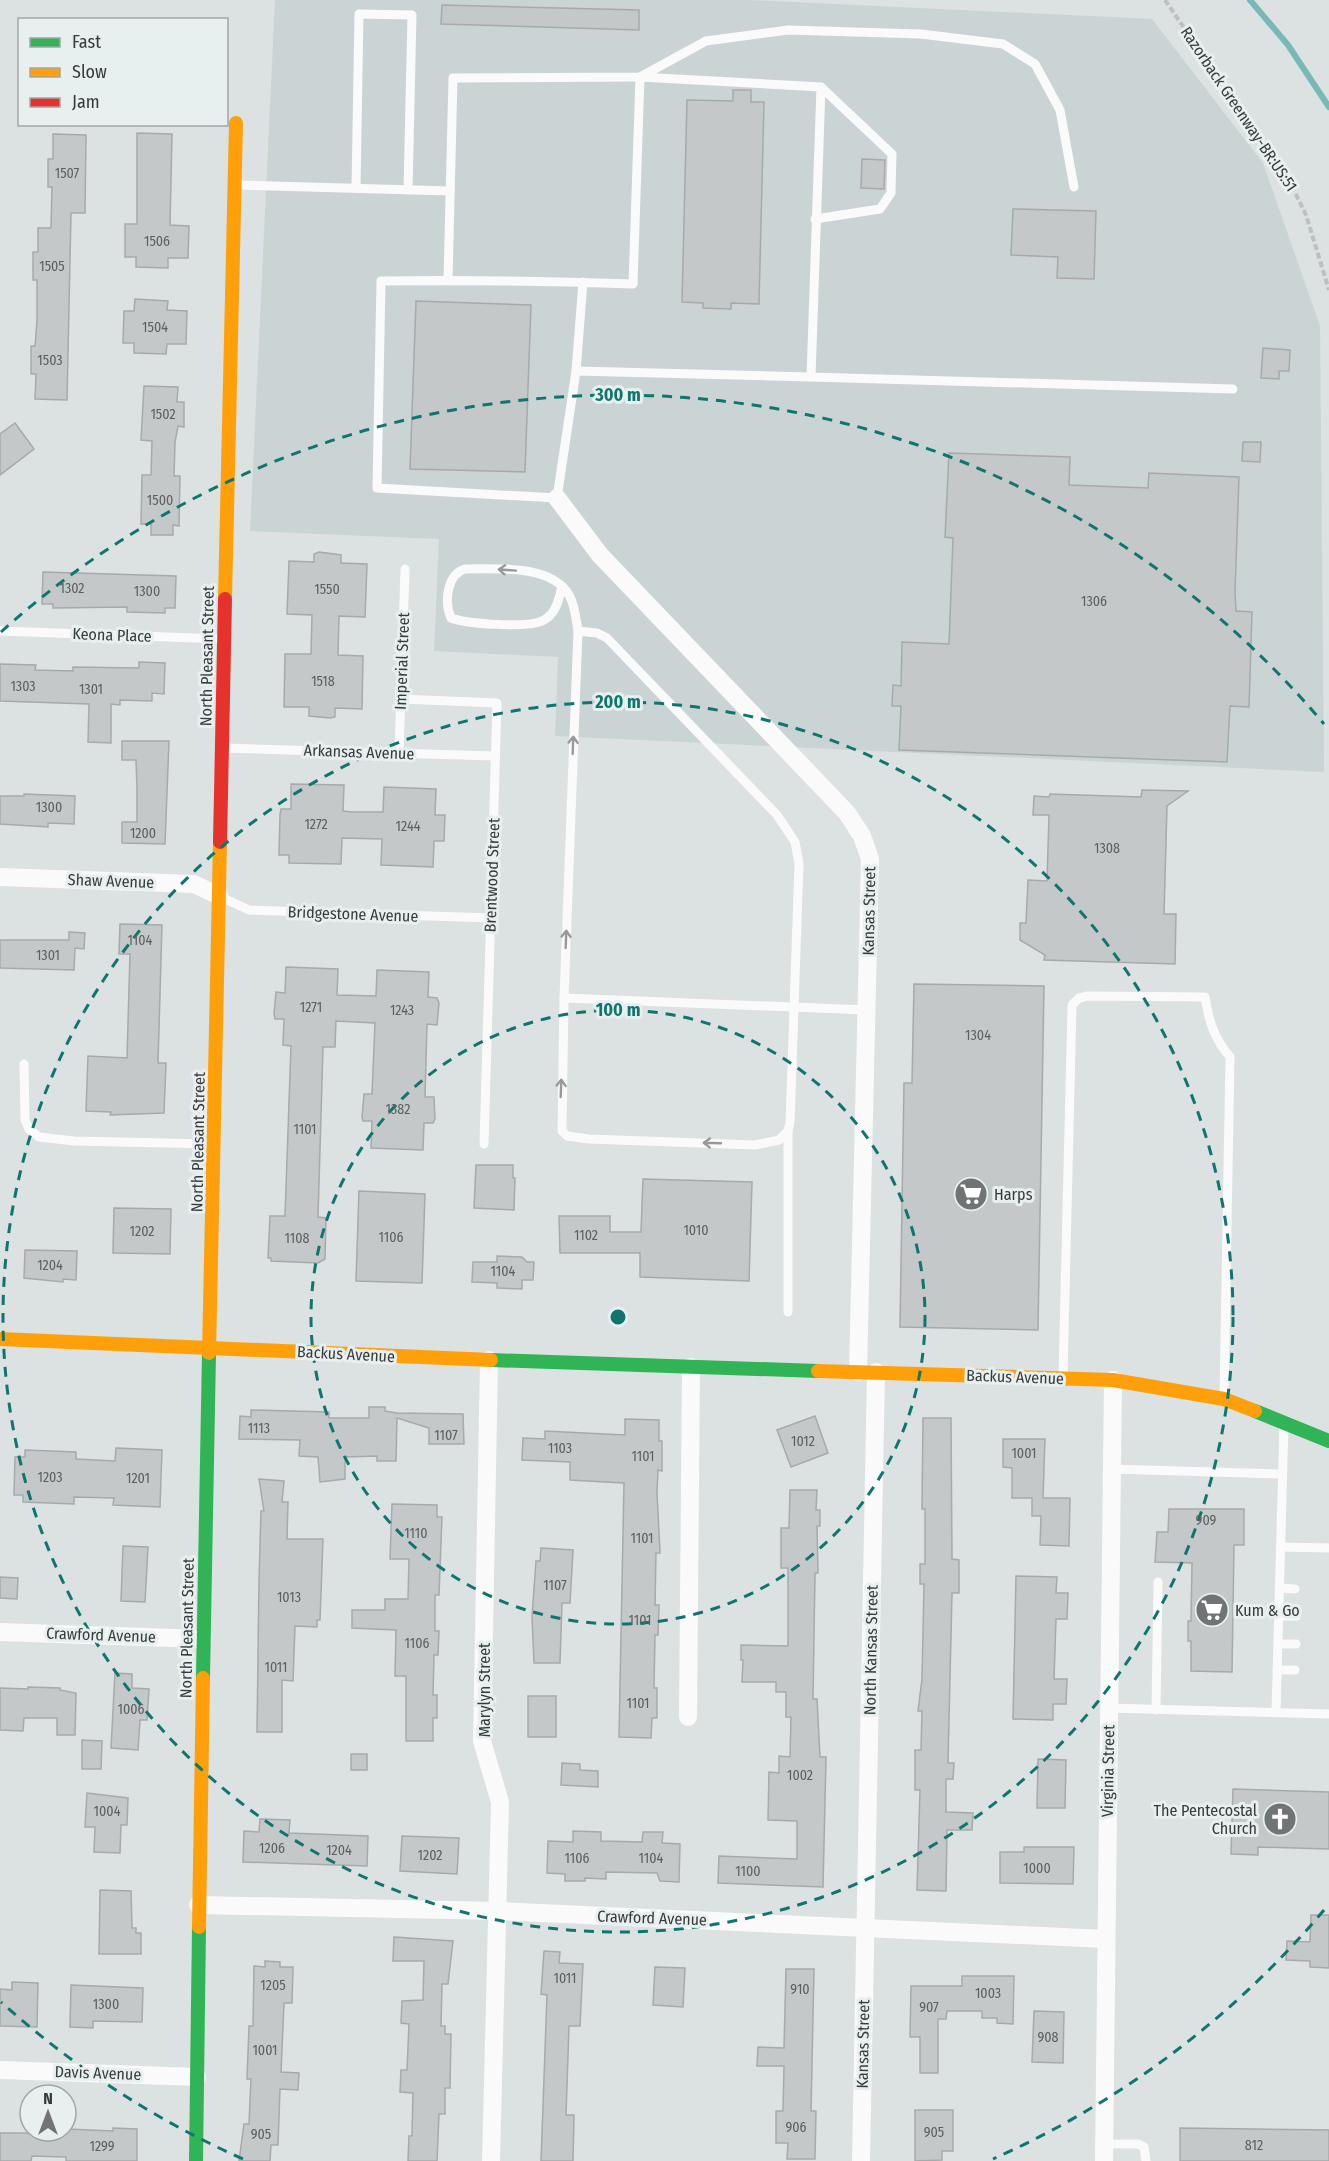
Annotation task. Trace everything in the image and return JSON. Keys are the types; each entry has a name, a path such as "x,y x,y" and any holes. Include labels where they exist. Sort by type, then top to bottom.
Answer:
{"street":[{"name":"North Pleasant Street","path":"196,2161 202,1639 211,1347 223,639 236,123"},
{"name":"Kansas Street","path":"557,498 600,555 847,813 862,836 870,859 858,1372"},
{"name":"Shaw Avenue","path":"0,878 194,884 219,896"},
{"name":"Backus Avenue","path":"0,1339 489,1360 1113,1380 1165,1387 1224,1400 1329,1441"},
{"name":"Marylyn Street","path":"489,1360 482,1741 500,1802 491,2161"},
{"path":"688,1717 691,1367"},
{"name":"North Kansas Street","path":"866,1927 876,1372"},
{"name":"Virginia Street","path":"1105,2153 1113,1380"},
{"path":"1290,1424 1318,1422"},
{"name":"Crawford Avenue","path":"0,1632 202,1639"},
{"name":"Crawford Avenue","path":"198,1905 498,1911 1106,1939"},
{"name":"Kansas Street","path":"861,2161 866,1927"},
{"name":"Davis Avenue","path":"0,2070 197,2077"}],"lane":[{"path":"356,188 359,14 412,15 408,190"},
{"path":"640,77 706,41 788,30 921,34 1003,44 1035,64 1060,110 1074,188"},
{"path":"583,282 576,371 557,498 377,488 381,281 448,280 583,282 633,284 640,77"},
{"path":"448,280 453,78 640,77 821,87 892,154 891,193 880,209 815,219"},
{"path":"811,377 821,87"},
{"path":"234,185 450,190"},
{"path":"576,371 1233,389"},
{"path":"562,586 556,608 542,621 534,623 484,624 458,621 451,618 449,613 451,578 453,574 465,568 544,575 562,586 573,602 578,631 560,1123 567,1136 770,1143 779,1140 788,1131"},
{"name":"Imperial Street","path":"399,753 405,569"},
{"name":"Keona Place","path":"0,631 223,639"},
{"path":"578,631 597,633 607,638 787,827 795,842 799,864 794,1073 788,1131 788,1312"},
{"name":"Brentwood Street","path":"401,699 497,703 484,1144"},
{"name":"Arkansas Avenue","path":"222,748 495,756"},
{"name":"Bridgestone Avenue","path":"219,896 249,910 491,918"},
{"path":"1063,1379 1072,1005 1079,998 1088,996 1206,997 1208,1019 1215,1039 1230,1057 1224,1400"},
{"path":"564,998 867,1010"},
{"path":"24,1064 25,1120 29,1129 39,1137 74,1141 215,1144"},
{"path":"1276,1712 1281,1474 1290,1424"},
{"path":"1112,1469 1281,1474"},
{"path":"1280,1547 1329,1548"},
{"path":"1156,1710 1158,1582"},
{"path":"1279,1588 1295,1589"},
{"path":"1278,1616 1296,1616"},
{"path":"1278,1644 1296,1644"},
{"path":"1277,1670 1295,1670"},
{"path":"1109,1708 1329,1714"},
{"path":"1105,2153 1138,2144 1144,2148 1146,2161"}],"path":[{"name":"Razorback Greenway-BR:US:51","path":"1165,0 1291,184 1306,215 1329,290"}],"shaded area":[{"path":"275,0 750,0 1152,19 1263,163 1320,326 1324,772 555,736 558,657 434,651 439,539 250,531"}],"building":[{"path":"442,5 639,10 639,30 441,24"},
{"path":"733,90 751,90 751,102 764,102 759,304 731,303 731,309 703,308 703,303 682,302 687,100 733,101"},
{"path":"137,133 172,134 170,225 189,226 188,258 168,258 168,268 136,267 136,257 125,257 125,224 137,224"},
{"path":"53,134 86,135 85,213 71,213 67,400 35,399 36,374 31,374 31,346 35,346 37,321 37,280 33,280 33,252 38,252 38,228 51,228 52,187 48,187 48,159 53,159"},
{"path":"862,159 885,160 884,189 861,188"},
{"path":"1013,209 1096,211 1094,279 1057,278 1058,257 1011,255"},
{"path":"135,299 168,301 167,310 187,311 186,344 167,344 166,354 134,353 134,343 123,343 124,311 134,311"},
{"path":"416,301 531,305 525,472 410,469"},
{"path":"1263,348 1290,350 1289,371 1279,371 1279,379 1261,378"},
{"path":"144,386 178,387 177,402 184,402 184,427 178,426 175,442 174,476 180,476 179,526 173,525 173,535 151,535 151,524 141,524 142,475 151,475 152,441 141,440"},
{"path":"15,423 34,449 0,475 0,434"},
{"path":"1243,442 1261,442 1260,462 1242,461"},
{"path":"949,453 1070,457 1069,485 1148,488 1149,473 1239,477 1235,591 1236,611 1252,612 1249,707 1230,706 1227,762 899,750 901,706 892,706 893,685 901,686 902,642 949,644 953,538 945,537"},
{"path":"319,552 341,555 341,563 367,564 365,617 339,616 338,655 363,656 362,709 335,708 335,717 330,718 309,716 309,707 284,707 285,654 311,654 312,615 287,614 289,561 314,562 314,554"},
{"path":"43,572 176,576 175,608 165,608 165,613 127,612 127,607 53,608 53,604 42,604"},
{"path":"139,662 165,663 164,694 152,693 152,701 120,700 120,705 111,704 111,743 88,742 89,704 0,701 0,664 36,665 35,670 73,671 73,667 139,668"},
{"path":"122,741 169,741 165,844 122,843 122,822 137,822 137,788 136,760 122,760"},
{"path":"291,784 344,785 343,811 352,812 383,812 384,787 436,789 435,815 445,815 444,841 434,841 433,867 381,865 382,839 342,838 341,864 289,863 289,855 279,855 280,815 281,809 291,809"},
{"path":"1142,790 1188,791 1167,806 1164,914 1176,914 1175,964 1044,960 1045,955 1020,940 1020,923 1026,923 1028,880 1047,881 1049,815 1033,815 1034,796 1049,797 1050,794 1141,797"},
{"path":"24,794 75,796 74,824 48,823 48,827 0,824 0,796 24,796"},
{"path":"120,924 162,925 158,1063 166,1063 164,1113 110,1115 111,1112 86,1111 88,1056 127,1058 130,954 119,954"},
{"path":"69,932 85,933 84,949 75,948 74,970 0,968 0,940 69,940"},
{"path":"286,967 338,969 337,995 376,996 377,970 429,972 428,997 437,998 439,1003 437,1025 427,1024 425,1097 434,1097 435,1119 433,1123 424,1123 423,1150 371,1148 372,1121 363,1121 362,1117 364,1094 372,1094 375,1023 336,1021 335,1047 323,1047 318,1217 326,1218 325,1259 318,1263 271,1261 271,1258 268,1258 270,1216 285,1216 291,1046 283,1045 284,1019 275,1019 274,1014 276,992 285,993"},
{"name":"Harps","path":"914,984 1044,986 1038,1330 900,1327 904,1083 912,1083"},
{"path":"476,1165 513,1165 514,1210 474,1208"},
{"path":"643,1179 752,1182 749,1281 640,1277 640,1253 560,1253 559,1216 610,1216 610,1232 641,1232"},
{"path":"359,1191 425,1194 422,1283 356,1281"},
{"path":"114,1208 171,1209 170,1254 113,1253"},
{"path":"25,1250 77,1251 76,1280 63,1279 63,1282 24,1278"},
{"path":"497,1256 522,1257 527,1262 534,1262 533,1280 522,1280 522,1289 497,1288 497,1283 472,1282 473,1262 497,1262"},
{"path":"369,1407 385,1407 385,1411 397,1413 463,1414 464,1444 429,1444 429,1428 397,1418 396,1461 377,1461 377,1456 345,1457 345,1479 320,1482 318,1457 299,1456 300,1440 239,1439 240,1416 251,1417 251,1410 329,1412 329,1418 369,1418"},
{"path":"815,1416 828,1453 791,1467 777,1430"},
{"path":"923,1418 951,1418 952,1559 959,1560 959,1593 952,1593 948,1763 954,1763 953,1779 946,1779 946,1812 973,1813 972,1830 947,1830 946,1891 917,1890 920,1790 915,1790 915,1750 921,1750 922,1711 918,1711 922,1679 924,1584 920,1584 920,1564 925,1564 925,1509 922,1509"},
{"path":"625,1419 659,1420 659,1441 662,1441 662,1471 658,1470 657,1492 660,1553 656,1553 655,1605 659,1605 658,1635 655,1635 654,1688 657,1688 657,1718 652,1718 651,1738 619,1737 624,1483 570,1480 570,1462 522,1460 523,1438 545,1439 545,1431 625,1435"},
{"path":"1003,1439 1045,1439 1043,1498 1070,1498 1069,1546 1040,1545 1041,1516 1032,1516 1032,1498 1012,1498 1012,1468 1003,1467"},
{"path":"116,1448 162,1450 160,1507 113,1505 114,1498 74,1497 74,1504 23,1502 23,1495 14,1495 15,1457 25,1457 25,1450 76,1452 76,1459 115,1461"},
{"path":"259,1479 284,1481 282,1502 288,1502 287,1539 323,1539 320,1620 317,1620 317,1627 295,1626 293,1681 282,1680 282,1732 257,1732 261,1511 264,1511"},
{"path":"790,1490 817,1490 816,1510 820,1510 820,1526 817,1526 818,1573 815,1573 813,1699 817,1699 820,1757 826,1757 823,1887 718,1883 719,1856 797,1859 797,1821 768,1820 769,1772 779,1773 779,1756 790,1757 791,1717 786,1717 786,1692 776,1692 776,1682 742,1682 743,1660 741,1660 741,1645 788,1646 788,1568 781,1568 781,1528 789,1528"},
{"path":"392,1504 437,1505 437,1517 442,1517 439,1595 435,1595 435,1631 439,1631 438,1655 434,1655 433,1695 437,1695 437,1718 433,1718 433,1741 406,1741 406,1676 395,1676 396,1630 352,1628 352,1610 385,1610 385,1599 408,1599 409,1559 390,1559"},
{"path":"1169,1509 1244,1509 1244,1545 1234,1545 1232,1672 1191,1671 1188,1621 1191,1621 1192,1563 1155,1562 1157,1532 1168,1532"},
{"path":"123,1546 148,1547 145,1602 121,1601"},
{"path":"541,1548 573,1550 570,1603 562,1603 560,1663 534,1663 532,1616 536,1561 540,1561"},
{"path":"1016,1576 1057,1577 1056,1593 1068,1593 1067,1619 1056,1619 1054,1679 1067,1679 1066,1704 1053,1704 1053,1720 1013,1719"},
{"path":"0,1577 18,1578 17,1599 0,1598"},
{"path":"115,1673 132,1674 132,1688 149,1689 147,1720 140,1720 138,1750 111,1748"},
{"path":"28,1687 60,1688 60,1690 76,1693 75,1735 57,1735 57,1718 24,1718 23,1731 0,1730 0,1688 28,1689"},
{"path":"528,1696 556,1696 556,1737 528,1737"},
{"path":"82,1740 102,1741 101,1769 82,1769"},
{"path":"351,1754 367,1754 367,1770 351,1770"},
{"path":"1038,1759 1066,1760 1065,1808 1037,1808"},
{"path":"562,1763 580,1764 580,1770 598,1771 598,1787 561,1785"},
{"name":"The Pentecostal Church","path":"1233,1789 1329,1792 1329,1849 1258,1847 1258,1855 1231,1854"},
{"path":"87,1793 128,1798 127,1825 121,1825 120,1853 94,1852 95,1827 85,1827"},
{"path":"260,1819 290,1820 289,1833 368,1836 367,1866 243,1862 244,1831 259,1832"},
{"path":"573,1831 601,1832 601,1841 642,1842 643,1832 663,1832 662,1843 680,1844 679,1882 660,1881 657,1873 606,1872 606,1879 585,1878 585,1881 565,1881 565,1874 547,1873 548,1841 573,1842"},
{"path":"402,1836 459,1838 457,1874 400,1871"},
{"path":"1024,1847 1074,1847 1073,1884 1000,1883 1000,1852 1024,1852"},
{"path":"100,1890 131,1891 132,1928 136,1928 136,1933 141,1933 141,1954 99,1954"},
{"path":"1311,1915 1329,1915 1329,1968 1310,1967 1310,1961 1286,1960 1287,1941 1310,1942"},
{"path":"394,1937 453,1941 448,1984 442,1984 441,2026 445,2026 445,2034 451,2034 450,2088 445,2088 445,2114 439,2114 437,2161 408,2161 409,2136 412,2136 413,2093 400,2092 401,2070 407,2070 409,2024 401,2023 402,2001 423,2000 424,1961 393,1961"},
{"path":"544,1951 560,1952 559,1963 583,1964 580,2026 569,2026 566,2115 574,2115 573,2161 541,2161 547,1995 541,1994"},
{"path":"265,1961 280,1962 280,1967 293,1967 292,2003 284,2003 281,2072 299,2073 298,2090 280,2089 278,2145 271,2145 270,2161 239,2161 244,2124 249,2124 251,2079 247,2079 249,2026 253,2026 254,1966 265,1967"},
{"path":"655,1967 685,1968 683,2007 653,2005"},
{"path":"786,1969 814,1969 811,2111 816,2111 815,2159 787,2159 788,2143 776,2143 776,2111 783,2111 784,2066 757,2066 758,2047 784,2048"},
{"path":"962,1976 1014,1976 1013,2024 997,2023 997,2018 982,2018 982,2011 947,2011 946,2019 938,2019 938,2073 920,2073 920,2037 910,2037 911,1986 962,1986"},
{"path":"12,1982 38,1983 37,2027 0,2026 0,1989 12,1990"},
{"path":"71,1985 143,1988 142,2022 93,2021 93,2028 70,2027"},
{"path":"1034,2011 1064,2012 1063,2063 1032,2062"},
{"path":"915,2110 953,2110 953,2151 942,2151 942,2160 915,2161"},
{"path":"113,2128 137,2129 137,2161 66,2161 66,2157 32,2156 31,2161 0,2161 0,2133 18,2133 18,2143 78,2143 78,2129 113,2131"},
{"path":"1180,2128 1329,2130 1329,2161 1180,2161"}],"waterway":[{"path":"1250,0 1288,45 1329,107"}],"traffic: fast":[{"path":"203,1678 209,1353"},
{"path":"491,1360 818,1371"},
{"path":"1255,1411 1329,1441"},
{"path":"196,2161 199,1927"}],"traffic: slow":[{"path":"225,599 236,123"},
{"path":"209,1353 220,842"},
{"path":"0,1339 491,1360"},
{"path":"818,1371 1113,1380 1224,1399 1255,1411"},
{"path":"199,1927 203,1678"}],"traffic: jam":[{"path":"220,842 225,599"}],"place":[{"name":"Harps","path":"971,1194"},
{"name":"Kum & Go","path":"1212,1610"},
{"name":"The Pentecostal Church","path":"1280,1819"}]}
